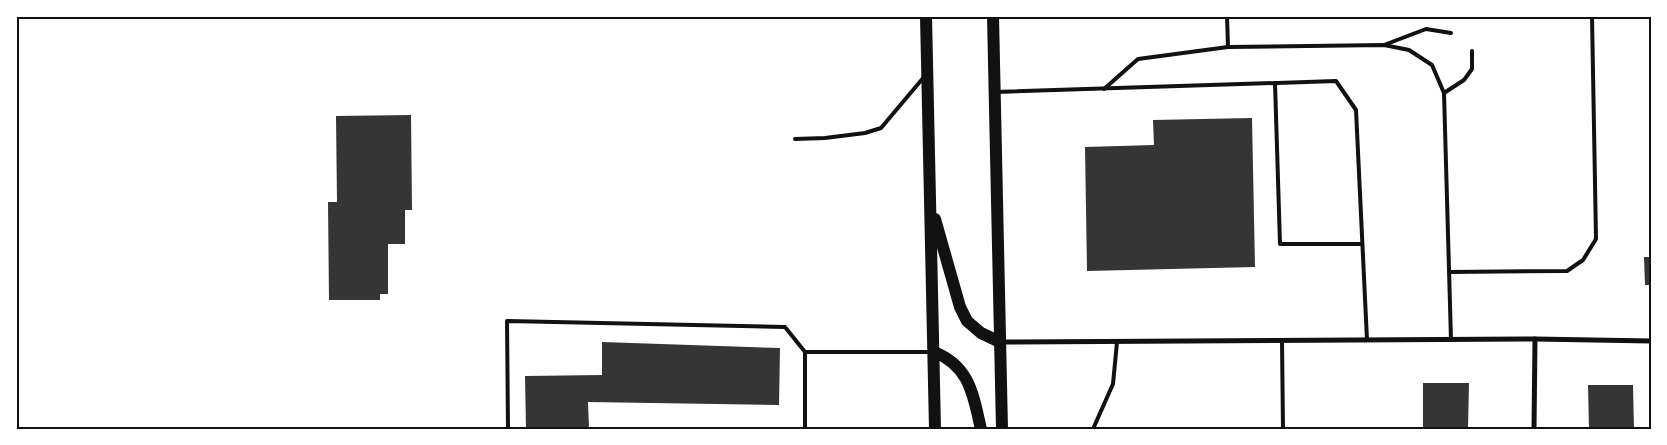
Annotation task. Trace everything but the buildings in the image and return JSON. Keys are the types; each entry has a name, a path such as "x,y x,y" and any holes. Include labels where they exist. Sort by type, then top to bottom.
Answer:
{"main road":[{"path":"926,16 935,429"},
{"path":"993,16 1002,429"},
{"path":"930,202 960,307 967,321 981,334 1000,342"},
{"path":"934,352 950,360 965,376 973,393 981,429"}],"street":[{"path":"1534,429 1535,340"},
{"path":"1000,342 1651,341"}],"lane":[{"path":"1228,16 1228,47"},
{"path":"1449,272 1567,271 1583,260 1596,239 1592,16"},
{"path":"1384,45 1426,30 1451,33"},
{"path":"1104,89 1138,59 1228,47 1384,45 1409,50 1432,65 1444,93 1451,340"},
{"path":"1444,93 1464,80 1472,69 1472,50"},
{"path":"795,139 866,133 881,128 927,73"},
{"path":"995,92 1336,82 1356,110 1367,340"},
{"path":"1275,83 1280,244 1361,244"},
{"path":"508,429 507,321 785,327 804,352 806,429"},
{"path":"1282,341 1284,429"},
{"path":"1093,429 1112,384 1117,342"},
{"path":"804,352 934,352"}]}
